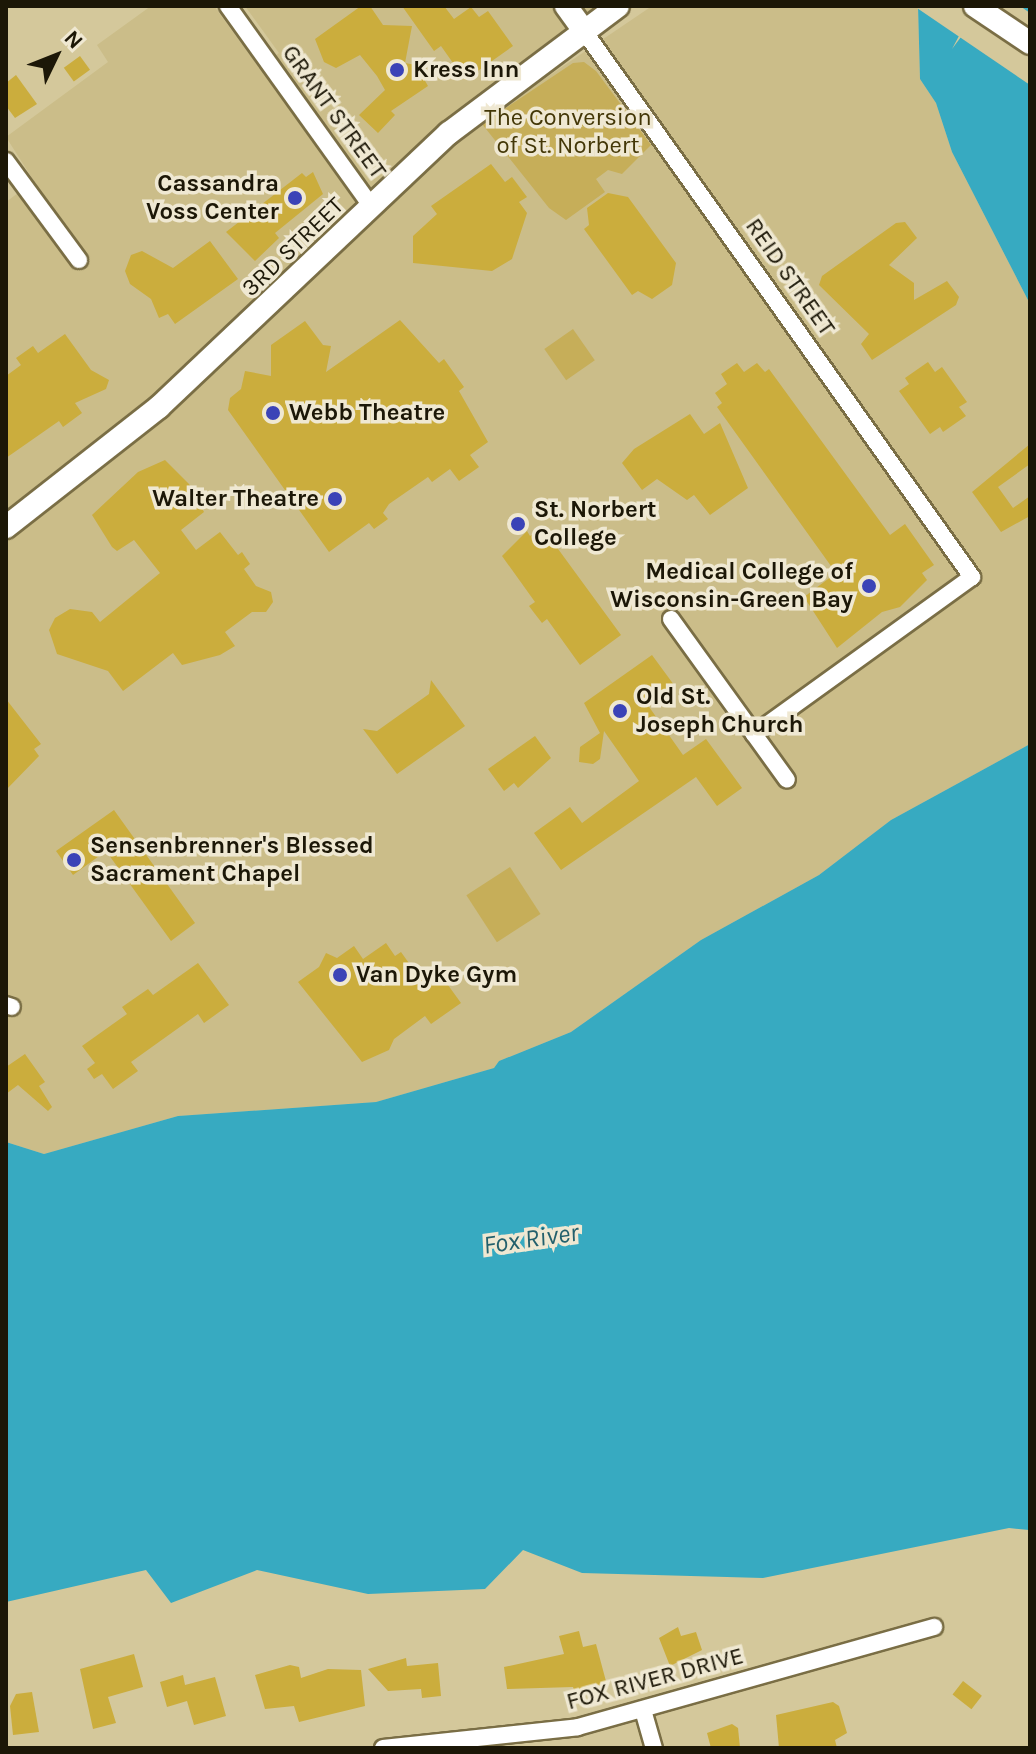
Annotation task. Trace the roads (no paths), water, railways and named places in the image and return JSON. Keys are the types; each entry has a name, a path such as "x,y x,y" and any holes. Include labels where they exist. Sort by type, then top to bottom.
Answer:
{"main road":[{"name":"REID STREET","path":"566,6 584,31"},
{"name":"3RD STREET","path":"6,527 159,407 449,133 618,6"},
{"path":"975,6 1030,43"}],"street":[{"name":"GRANT STREET","path":"228,6 372,207"},
{"name":"REID STREET","path":"584,31 972,577 754,734"},
{"path":"6,161 79,260"},
{"path":"671,619 787,780"},
{"name":"FOX RIVER DRIVE","path":"383,1748 578,1727 934,1627"},
{"path":"643,1710 654,1748"}],"water":[{"path":"918,6 975,6 952,49 984,6 1030,6 1030,304 952,152 936,103 920,79"},
{"name":"Fox River","path":"1030,744 1029,1530 1009,1528 763,1578 582,1573 523,1550 485,1589 368,1594 257,1570 171,1603 146,1570 6,1602 6,1142 44,1154 178,1116 376,1102 494,1068 499,1061 571,1032 701,940 819,875 891,820"}],"place":[{"name":"Kress Inn","path":"397,70"},
{"name":"Cassandra Voss Center","path":"295,198"},
{"name":"Webb Theatre","path":"273,413"},
{"name":"Walter Theatre","path":"335,499"},
{"name":"St. Norbert College","path":"518,524"},
{"name":"Medical College of Wisconsin-Green Bay","path":"869,586"},
{"name":"Old St. Joseph Church","path":"620,711"},
{"name":"Sensenbrenner's Blessed Sacrament Chapel","path":"74,860"},
{"name":"Van Dyke Gym","path":"340,975"}],"park label":[{"name":"The Conversion of St. Norbert","path":"568,132"}]}
